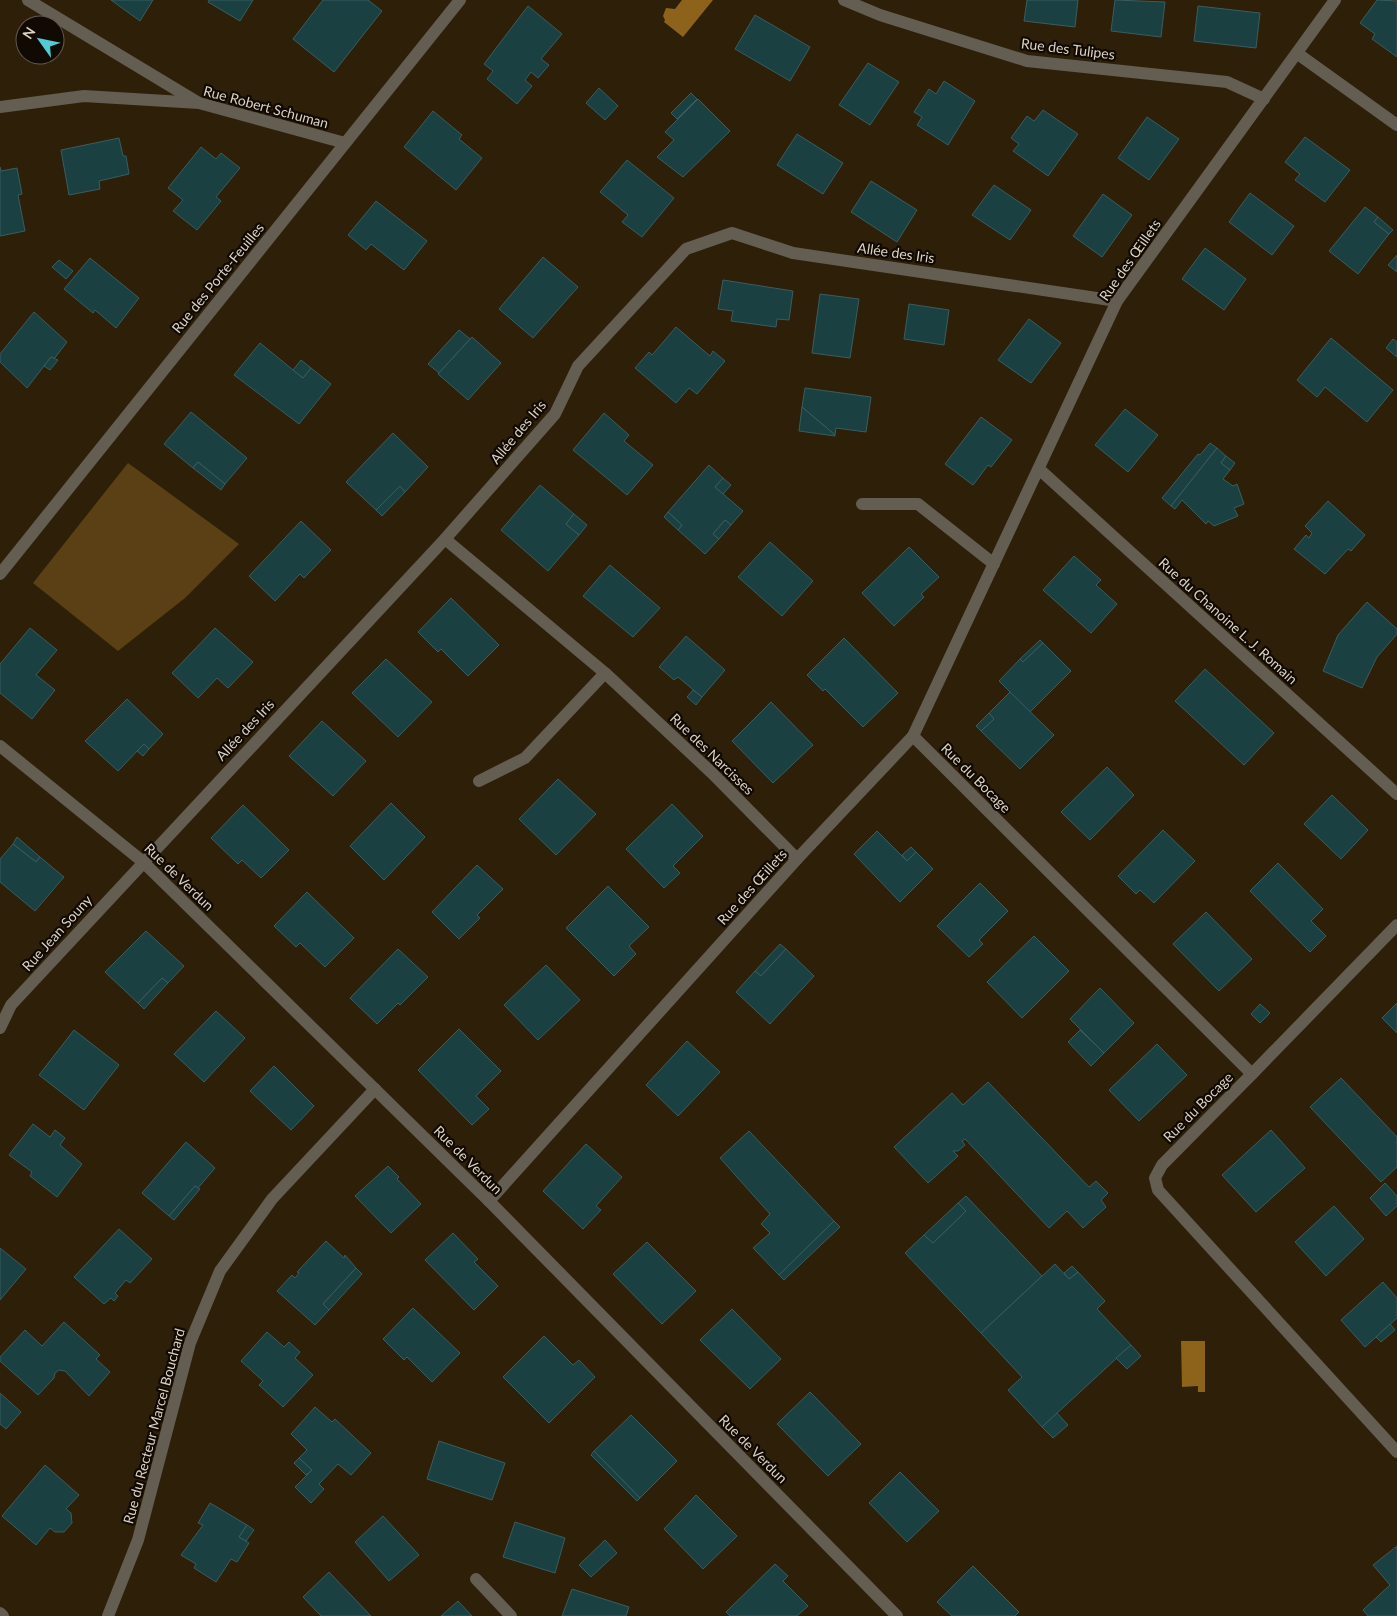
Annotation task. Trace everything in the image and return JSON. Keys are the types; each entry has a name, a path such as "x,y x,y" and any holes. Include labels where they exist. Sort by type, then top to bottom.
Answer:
{"street":[{"path":"28,0 199,103"},
{"name":"Rue des Porte-Feuilles","path":"0,574 460,0"},
{"name":"Rue des Tulipes","path":"844,0 880,15 1027,61 1227,82 1264,99"},
{"name":"Rue des Œillets","path":"489,1202 797,859 914,736 1117,301 1298,54 1335,0"},
{"path":"1298,54 1397,125"},
{"name":"Rue Robert Schuman","path":"0,107 84,96 199,103 345,143"},
{"name":"Allée des Iris","path":"142,862 445,539 555,414 578,366 686,249 732,233 793,254 1117,301"},
{"name":"Rue du Chanoine L. J. Romain","path":"1039,470 1397,794"},
{"path":"862,504 918,504 994,564"},
{"name":"Rue des Narcisses","path":"445,539 605,673 712,773 797,859"},
{"path":"478,781 525,758 605,673"},
{"name":"Rue du Bocage","path":"914,736 1252,1074 1162,1165 1155,1178 1158,1190 1397,1452"},
{"name":"Rue de Verdun","path":"0,746 142,862 489,1202 897,1616"},
{"name":"Rue Jean Souny","path":"0,1028 11,1005 142,862"},
{"path":"1252,1074 1397,925"},
{"name":"Rue du Recteur Marcel Bouchard","path":"108,1616 138,1540 190,1343 220,1271 272,1199 375,1089"},
{"path":"476,1579 511,1616"},
{"path":"0,1613 4,1616"}],"shaded area":[{"path":"682,0 713,0 683,37 664,22 663,16 666,8 675,9"},
{"path":"128,463 239,544 185,598 118,651 33,583"},
{"path":"1181,1341 1205,1341 1205,1392 1198,1392 1198,1386 1182,1387"}],"building":[{"path":"111,0 153,0 140,21"},
{"path":"209,0 253,0 240,21 208,2"},
{"path":"323,0 368,0 382,11 334,72 293,39"},
{"path":"1027,0 1078,0 1075,27 1024,21"},
{"path":"1115,0 1165,2 1161,37 1111,31"},
{"path":"1377,0 1397,1 1397,57 1372,39 1375,34 1360,23"},
{"path":"528,6 562,34 541,59 549,65 538,78 531,72 525,80 532,86 517,104 487,79 493,71 484,64"},
{"path":"1198,6 1260,13 1256,48 1194,41"},
{"path":"755,15 810,47 790,81 735,49"},
{"path":"868,63 899,82 870,125 839,105"},
{"path":"944,81 975,101 948,145 917,125 922,117 914,112 929,89 936,94"},
{"path":"599,88 618,106 605,120 586,103"},
{"path":"691,93 697,99 677,119 671,113"},
{"path":"698,99 730,131 683,177 657,157 674,140 665,132"},
{"path":"1043,110 1078,134 1048,176 1013,151 1019,144 1011,138 1027,116 1034,121"},
{"path":"433,111 462,135 459,139 482,158 456,190 404,147"},
{"path":"1147,117 1179,139 1149,180 1118,158"},
{"path":"797,134 843,163 823,194 777,165"},
{"path":"1305,137 1350,170 1325,202 1295,180 1300,174 1285,162"},
{"path":"119,138 123,156 126,156 129,174 99,181 100,189 69,195 61,150"},
{"path":"201,147 216,159 221,153 240,168 216,197 221,201 197,230 173,211 183,200 168,188"},
{"path":"627,160 674,198 642,237 622,222 628,215 600,192"},
{"path":"0,167 1,171 17,168 22,194 18,195 25,231 0,236"},
{"path":"871,181 917,210 897,242 851,212"},
{"path":"994,185 1031,210 1010,240 972,215"},
{"path":"1250,193 1294,226 1272,255 1229,222"},
{"path":"1103,194 1132,215 1102,257 1073,236"},
{"path":"376,201 427,241 404,270 371,244 366,250 348,235"},
{"path":"1365,207 1378,217 1374,222 1389,234 1358,274 1329,251"},
{"path":"1378,217 1393,230 1389,234 1374,222"},
{"path":"1205,248 1246,279 1224,310 1182,279"},
{"path":"1397,255 1397,272 1388,265"},
{"path":"543,257 578,287 533,338 499,309"},
{"path":"90,258 139,298 116,328 95,310 93,313 64,289"},
{"path":"59,260 73,271 66,279 52,267"},
{"path":"723,280 793,291 789,320 777,319 776,327 731,321 733,311 718,309"},
{"path":"820,294 859,299 850,358 812,353"},
{"path":"909,304 949,310 944,345 904,339"},
{"path":"34,312 67,342 54,359 51,357 27,388 0,362 0,354"},
{"path":"1029,319 1061,343 1031,383 998,360"},
{"path":"676,327 710,356 713,351 725,361 697,394 689,388 676,403 635,368 649,352 652,355"},
{"path":"459,330 470,339 439,373 428,364"},
{"path":"472,337 501,363 468,400 438,374"},
{"path":"1331,338 1393,390 1367,422 1325,387 1317,397 1297,380"},
{"path":"1393,339 1397,342 1397,357 1386,348"},
{"path":"260,343 303,378 311,368 331,384 299,424 234,375"},
{"path":"51,357 58,360 50,370 44,366"},
{"path":"301,360 311,368 303,378 293,370"},
{"path":"805,388 871,397 866,432 836,428 835,435 802,407"},
{"path":"802,407 835,435 835,436 799,431"},
{"path":"1125,409 1158,435 1128,472 1095,445"},
{"path":"191,412 247,458 225,484 198,462 193,468 164,444"},
{"path":"604,413 629,435 624,441 653,465 627,495 573,450"},
{"path":"981,417 1012,440 991,467 988,465 973,485 945,464"},
{"path":"393,433 428,467 405,492 400,486 376,510 346,482"},
{"path":"1210,443 1217,448 1171,506 1162,498 1198,454 1200,455"},
{"path":"1217,448 1226,456 1221,463 1230,470 1223,479 1233,486 1237,484 1244,504 1234,508 1238,516 1214,526 1208,521 1206,524 1182,500 1175,509 1171,506"},
{"path":"1226,456 1235,463 1230,470 1221,463"},
{"path":"198,462 225,484 221,490 193,468"},
{"path":"709,465 723,478 715,487 743,511 731,525 725,520 713,534 719,539 705,554 678,530 682,525 668,512"},
{"path":"723,478 731,485 723,494 715,487"},
{"path":"540,485 574,514 566,524 579,535 548,571 501,530"},
{"path":"400,486 405,492 382,516 376,510"},
{"path":"1328,501 1365,535 1351,551 1348,549 1325,574 1294,549 1306,535 1309,538 1312,533 1305,526"},
{"path":"668,512 682,525 678,530 664,517"},
{"path":"574,514 587,525 579,535 566,524"},
{"path":"725,520 731,525 719,539 713,534"},
{"path":"301,521 331,550 304,578 300,574 275,601 249,576"},
{"path":"770,542 813,581 782,616 738,577"},
{"path":"909,547 939,577 921,594 924,597 894,626 862,593"},
{"path":"1074,556 1101,580 1096,585 1117,604 1091,633 1043,590"},
{"path":"610,565 660,608 633,637 583,596"},
{"path":"451,598 499,645 468,676 441,649 438,652 418,632"},
{"path":"1367,602 1397,629 1397,634 1377,657 1362,688 1323,671 1338,635"},
{"path":"30,628 57,650 36,675 55,690 32,719 0,693 0,664"},
{"path":"215,628 253,662 228,688 217,678 198,698 172,673"},
{"path":"686,636 725,670 702,697 678,677 674,680 659,667"},
{"path":"844,638 898,693 863,727 825,689 823,691 807,675"},
{"path":"1040,640 1043,643 1023,662 1020,659"},
{"path":"1043,643 1071,671 1030,712 999,681 1020,659 1023,662"},
{"path":"386,659 432,702 398,737 352,693"},
{"path":"1205,669 1274,733 1244,765 1175,701"},
{"path":"693,690 702,697 696,705 687,697"},
{"path":"1010,692 1054,735 1020,769 981,731 994,719 989,713"},
{"path":"127,699 163,734 149,749 144,744 118,771 85,741"},
{"path":"771,702 813,745 773,783 732,741"},
{"path":"989,713 994,719 981,731 976,726"},
{"path":"322,721 366,761 333,796 289,756"},
{"path":"144,744 149,749 143,756 137,751"},
{"path":"1107,767 1134,795 1090,840 1061,812"},
{"path":"558,779 596,814 556,855 519,819"},
{"path":"1332,795 1368,830 1341,859 1304,824"},
{"path":"391,803 425,837 384,880 350,846"},
{"path":"672,804 703,836 673,866 680,873 664,888 626,849"},
{"path":"243,805 289,850 261,878 242,860 238,864 211,838"},
{"path":"1163,830 1195,861 1154,903 1140,890 1136,894 1118,876"},
{"path":"877,831 907,861 916,852 933,869 900,902 854,854"},
{"path":"17,837 40,857 36,862 13,844"},
{"path":"13,844 36,862 40,857 64,877 35,911 0,882 0,859"},
{"path":"911,847 916,852 907,861 902,855"},
{"path":"1278,863 1323,909 1311,921 1326,936 1310,952 1250,891"},
{"path":"477,865 503,889 477,915 480,918 459,939 432,912"},
{"path":"980,883 1008,911 979,940 983,944 969,957 937,926"},
{"path":"608,886 649,927 629,946 636,954 614,976 566,928"},
{"path":"307,892 354,938 325,967 300,943 296,947 274,926"},
{"path":"1206,912 1252,959 1219,991 1173,944"},
{"path":"146,931 184,966 168,983 162,978 138,1003 105,972"},
{"path":"1034,936 1069,971 1022,1018 987,982"},
{"path":"780,944 786,949 761,976 755,971"},
{"path":"398,949 428,977 400,1005 398,1003 377,1024 350,998"},
{"path":"786,949 814,976 770,1024 736,992 755,971 761,976"},
{"path":"546,965 580,1000 538,1040 504,1005"},
{"path":"162,978 168,983 144,1009 138,1003"},
{"path":"1100,988 1134,1023 1104,1053 1070,1019"},
{"path":"1397,1003 1397,1033 1382,1018"},
{"path":"1260,1004 1270,1013 1260,1023 1251,1014"},
{"path":"216,1011 245,1038 204,1082 174,1054"},
{"path":"459,1029 501,1071 476,1096 489,1109 472,1125 418,1070"},
{"path":"74,1030 119,1065 84,1110 39,1075"},
{"path":"1080,1030 1104,1053 1091,1066 1068,1042"},
{"path":"687,1041 720,1072 678,1116 646,1085"},
{"path":"1157,1044 1187,1075 1139,1121 1109,1090"},
{"path":"274,1066 314,1106 291,1130 250,1091"},
{"path":"1341,1078 1397,1137 1397,1167 1381,1182 1310,1107"},
{"path":"988,1082 1089,1187 1096,1181 1108,1193 1101,1200 1106,1207 1083,1228 1067,1211 1049,1228 965,1139 962,1141 965,1145 958,1151 953,1151 958,1156 928,1183 894,1147 952,1093 963,1105"},
{"path":"33,1124 50,1137 55,1130 65,1138 60,1145 82,1164 57,1197 30,1176 32,1172 9,1155"},
{"path":"1271,1130 1305,1168 1256,1212 1222,1175"},
{"path":"749,1131 834,1221 779,1275 753,1248 770,1233 761,1224 770,1214 720,1158"},
{"path":"186,1142 215,1168 198,1188 195,1186 169,1216 142,1193"},
{"path":"586,1144 622,1177 596,1206 601,1210 583,1229 543,1191"},
{"path":"388,1166 399,1177 397,1179 421,1204 391,1233 355,1196"},
{"path":"1385,1183 1397,1196 1397,1206 1386,1216 1370,1198"},
{"path":"195,1186 200,1189 174,1220 169,1216"},
{"path":"966,1196 1042,1276 981,1333 905,1253 924,1235 933,1243 966,1211 958,1203"},
{"path":"958,1203 966,1211 933,1243 924,1235"},
{"path":"1334,1206 1364,1239 1326,1276 1295,1242"},
{"path":"834,1221 840,1227 784,1280 779,1275"},
{"path":"119,1229 152,1259 130,1283 126,1280 115,1293 118,1296 114,1301 111,1298 104,1304 74,1277"},
{"path":"453,1233 478,1259 474,1262 498,1286 474,1310 425,1260"},
{"path":"326,1241 344,1258 345,1255 356,1268 323,1304 329,1310 315,1325 277,1291 292,1275 295,1278 299,1273 297,1272"},
{"path":"647,1242 696,1291 662,1324 613,1274"},
{"path":"0,1248 26,1269 0,1300"},
{"path":"1055,1264 1069,1279 1078,1272 1105,1301 1097,1309 1131,1345 1042,1427 1008,1390 1022,1377 981,1333"},
{"path":"1072,1266 1078,1272 1069,1279 1064,1273"},
{"path":"356,1268 362,1274 329,1310 323,1304"},
{"path":"1383,1282 1397,1298 1397,1318 1365,1347 1341,1320"},
{"path":"413,1308 460,1353 432,1382 407,1357 404,1360 383,1339"},
{"path":"732,1309 781,1359 750,1389 700,1340"},
{"path":"64,1322 100,1355 96,1359 110,1372 89,1396 65,1371 59,1370 38,1395 0,1361 0,1357 25,1330 42,1346"},
{"path":"1390,1324 1395,1330 1381,1342 1376,1337"},
{"path":"267,1332 284,1347 289,1342 300,1352 295,1358 313,1375 283,1407 259,1385 263,1381 241,1361"},
{"path":"544,1336 573,1365 579,1360 595,1377 549,1423 503,1377"},
{"path":"1131,1345 1141,1356 1127,1369 1116,1358"},
{"path":"810,1392 861,1444 828,1476 777,1424"},
{"path":"0,1393 21,1412 6,1429 0,1424"},
{"path":"315,1407 332,1422 335,1419 371,1453 351,1475 338,1464 319,1484 324,1489 311,1503 295,1487 312,1470 299,1458 307,1450 291,1434"},
{"path":"1057,1413 1068,1425 1053,1438 1042,1427"},
{"path":"631,1415 677,1461 640,1498 594,1451"},
{"path":"439,1441 505,1463 492,1500 427,1479"},
{"path":"594,1451 640,1498 637,1501 591,1455"},
{"path":"299,1458 312,1470 306,1475 294,1463"},
{"path":"45,1465 79,1495 66,1509 71,1513 72,1523 64,1532 55,1532 50,1528 36,1545 2,1516"},
{"path":"900,1472 939,1511 907,1542 869,1503"},
{"path":"696,1495 737,1536 703,1569 664,1529"},
{"path":"210,1503 247,1525 239,1537 249,1543 237,1562 231,1559 216,1582 194,1568 196,1564 181,1555 203,1525 198,1523"},
{"path":"383,1516 419,1555 389,1581 355,1542"},
{"path":"515,1522 565,1538 555,1573 503,1557"},
{"path":"247,1525 254,1530 246,1541 239,1537"},
{"path":"605,1540 617,1553 591,1577 579,1565"},
{"path":"1397,1546 1397,1616 1368,1616 1363,1610 1390,1585 1373,1565"},
{"path":"775,1564 788,1576 783,1581 808,1606 797,1616 730,1616 726,1612"},
{"path":"973,1566 1019,1612 1015,1616 952,1616 937,1602"},
{"path":"329,1572 371,1616 321,1616 303,1597"},
{"path":"572,1589 629,1607 626,1616 562,1616"},
{"path":"458,1601 472,1616 441,1616"}]}
